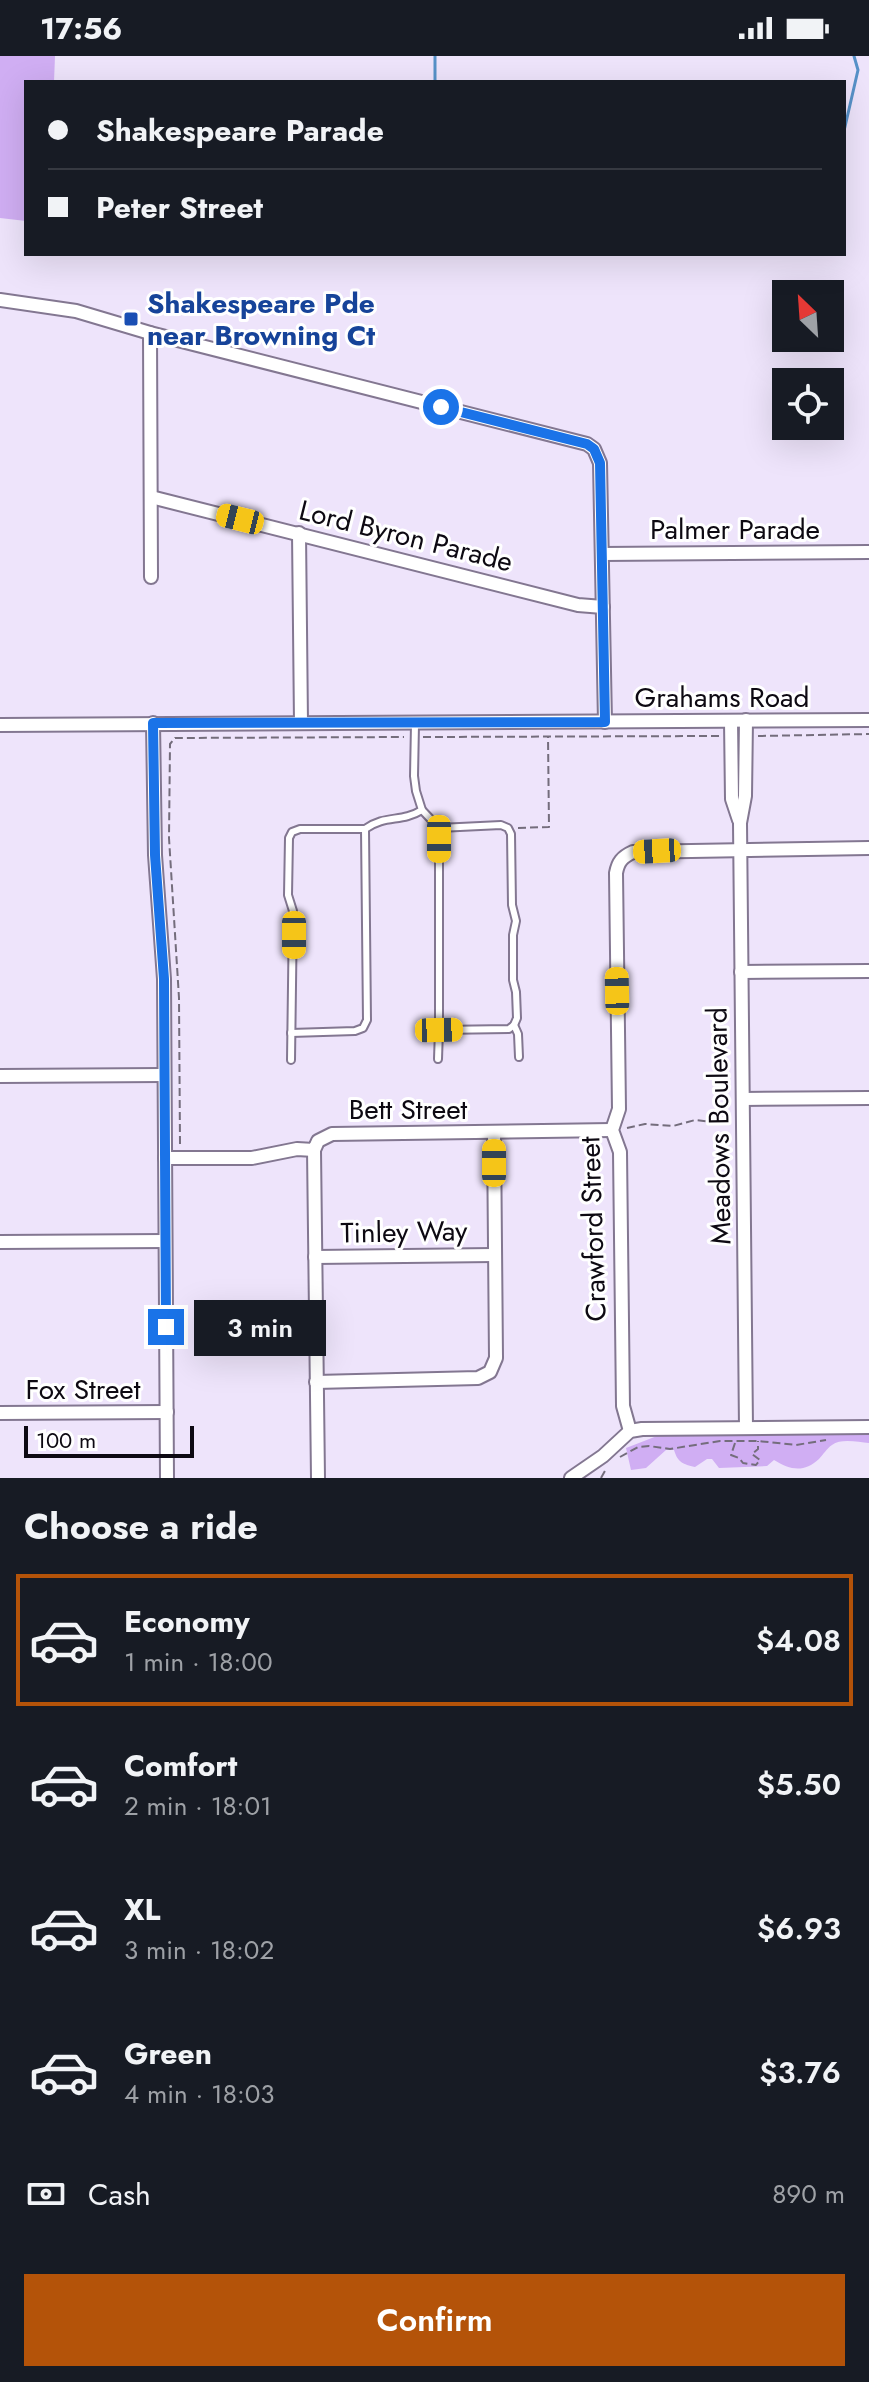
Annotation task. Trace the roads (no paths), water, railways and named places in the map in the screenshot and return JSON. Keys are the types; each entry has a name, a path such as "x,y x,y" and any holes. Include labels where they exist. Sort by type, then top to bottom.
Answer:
{"street":[{"path":"0,300 76,311 150,333 587,444 594,449 600,463 605,722"},
{"path":"150,333 151,577"},
{"name":"Lord Byron Parade","path":"151,497 578,605 603,607"},
{"path":"299,533 301,723"},
{"name":"Palmer Parade","path":"602,554 869,552"},
{"name":"Meadows Boulevard","path":"746,720 745,796 740,823 746,1428"},
{"name":"Grahams Road","path":"0,725 869,720"},
{"name":"Meadows Boulevard","path":"731,721 732,799 740,823"},
{"path":"153,723 155,855 164,979 167,1478"},
{"path":"740,850 869,848"},
{"name":"Crawford Street","path":"630,1431 623,1406 620,1152 612,1130 619,1109 616,873 618,863 633,852 740,850"},
{"path":"741,972 869,971"},
{"path":"0,1076 163,1075"},
{"path":"743,1099 869,1098"},
{"name":"Bett Street","path":"165,1158 252,1158 297,1149 314,1150 318,1141 332,1134 612,1130"},
{"path":"316,1382 478,1378 490,1372 496,1358 494,1133"},
{"path":"314,1150 318,1478"},
{"path":"0,1242 165,1241"},
{"name":"Tinley Way","path":"315,1257 494,1255"},
{"name":"Fox Street","path":"0,1413 167,1412"},
{"path":"571,1478 603,1456 630,1431 869,1427"}],"lane":[{"path":"415,724 414,776 422,810 439,828 438,1059"},
{"path":"291,1060 293,911 288,895 289,838 292,832 300,829 365,829 384,819 405,818 422,810"},
{"path":"439,828 501,825 508,828 511,834 512,905 516,921 513,980 517,1018 514,1025 504,1030 439,1030"},
{"path":"291,1033 355,1031 363,1028 367,1020 365,829"},
{"path":"514,1025 518,1034 519,1057"}],"waterway":[{"path":"435,56 435,80"},
{"path":"846,122 858,70 854,56"}],"place":[{"name":"Shakespeare Pde near Browning Ct","path":"131,319"}]}
